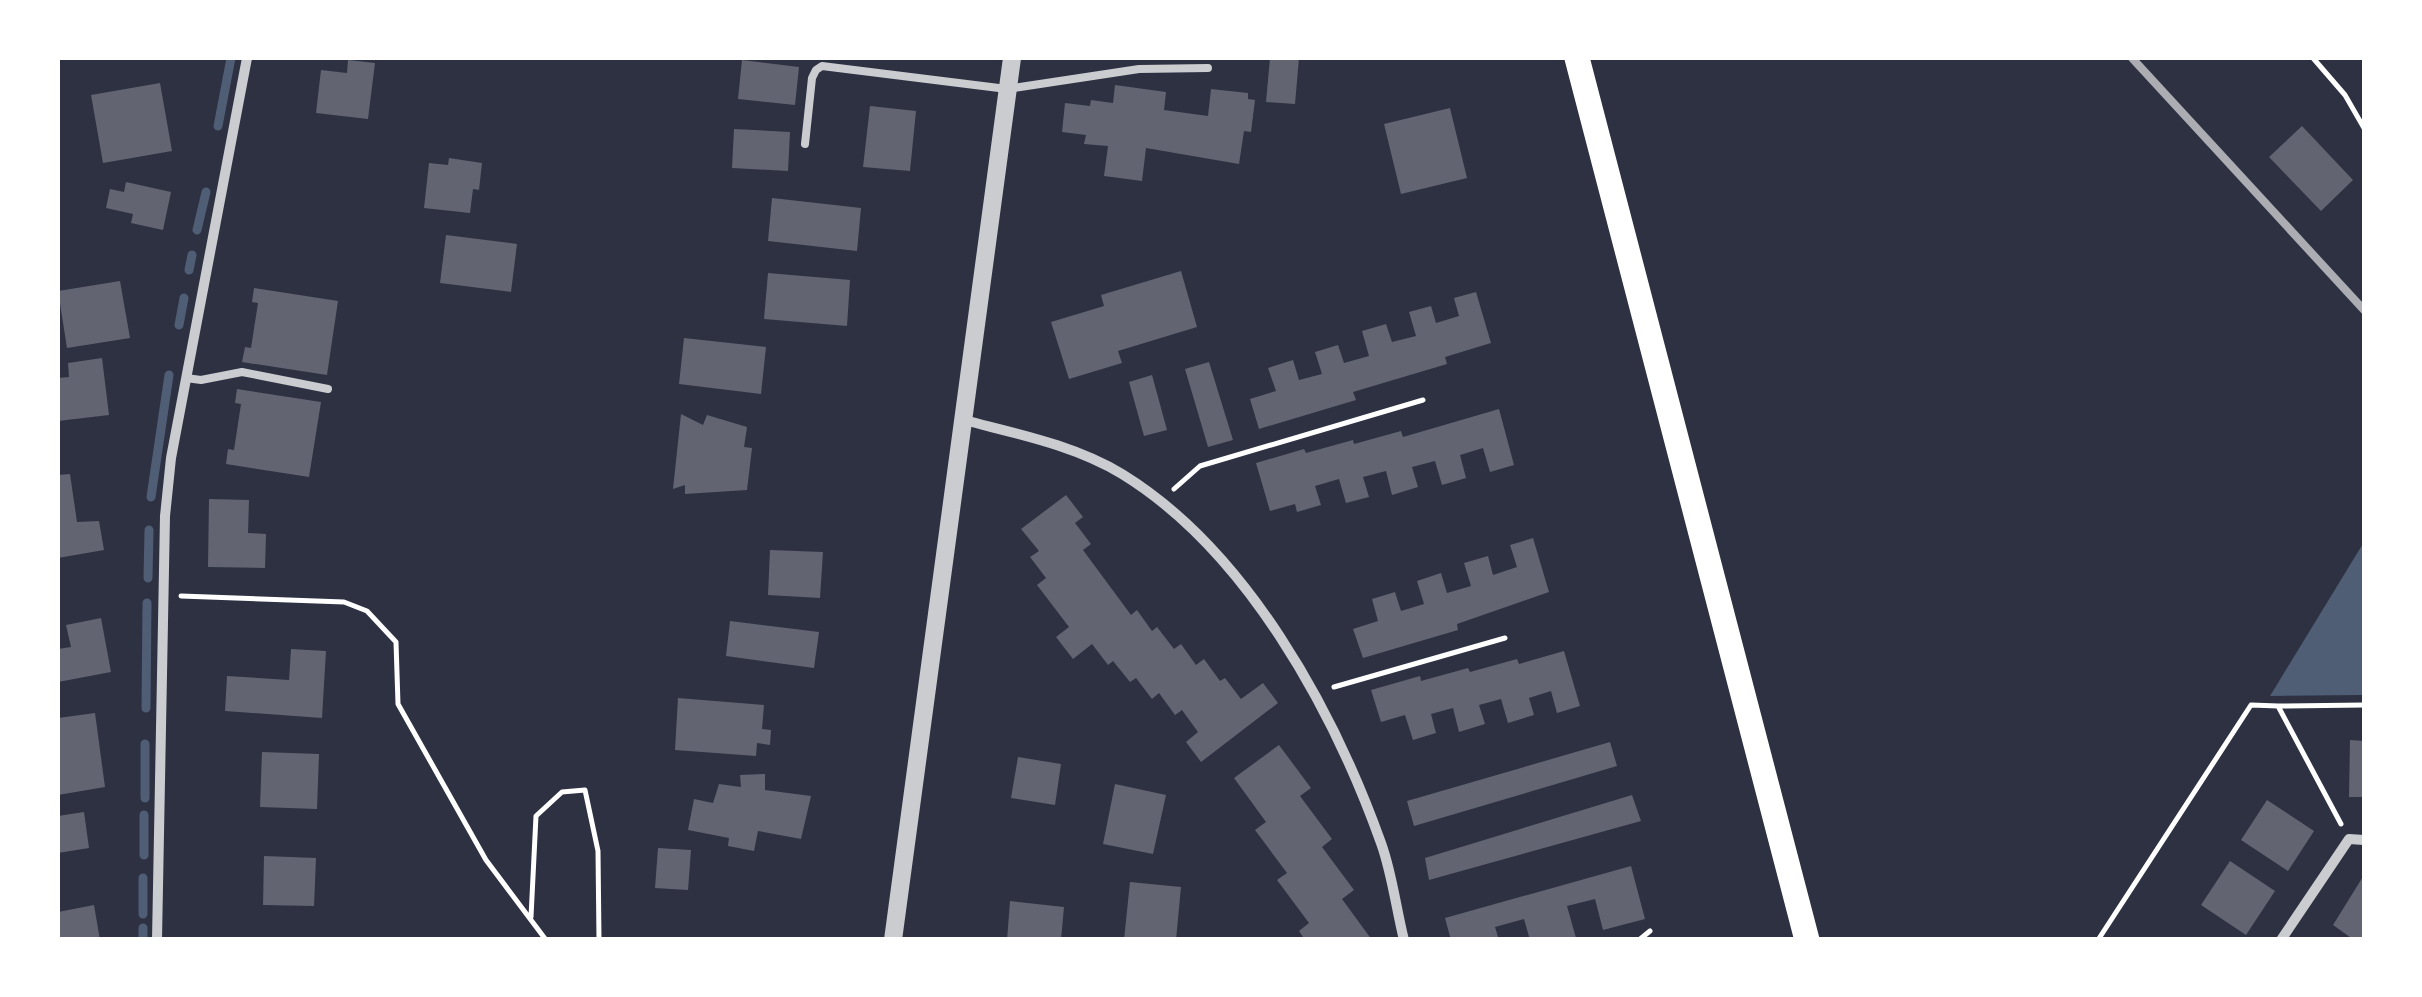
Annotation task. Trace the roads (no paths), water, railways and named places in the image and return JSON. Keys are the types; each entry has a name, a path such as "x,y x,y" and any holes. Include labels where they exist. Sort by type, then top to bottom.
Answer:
{"main road":[{"path":"1577,58 1807,940"}],"street":[{"path":"157,940 163,595 171,458 247,58"},
{"path":"893,940 1012,58"},
{"path":"964,420 1068,448 1120,472 1161,501 1208,544 1256,602 1312,693 1353,773 1382,847 1404,940"},
{"path":"2281,940 2349,840 2364,840"}],"lane":[{"path":"805,144 812,78 822,66 1008,90 1139,69 1208,68"},
{"path":"186,378 201,380 242,372 328,389"}],"water":[{"path":"2364,542 2364,695 2270,696"}],"waterway":[{"path":"218,126 231,58"},
{"path":"197,230 206,192"},
{"path":"189,270 192,255"},
{"path":"179,325 184,298"},
{"path":"151,497 169,375"},
{"path":"148,578 149,530"},
{"path":"146,708 147,603"},
{"path":"145,744 145,798"},
{"path":"144,815 144,855"},
{"path":"143,878 143,914"},
{"path":"143,928 143,940"}],"railway":[{"path":"2132,58 2364,310"}]}
